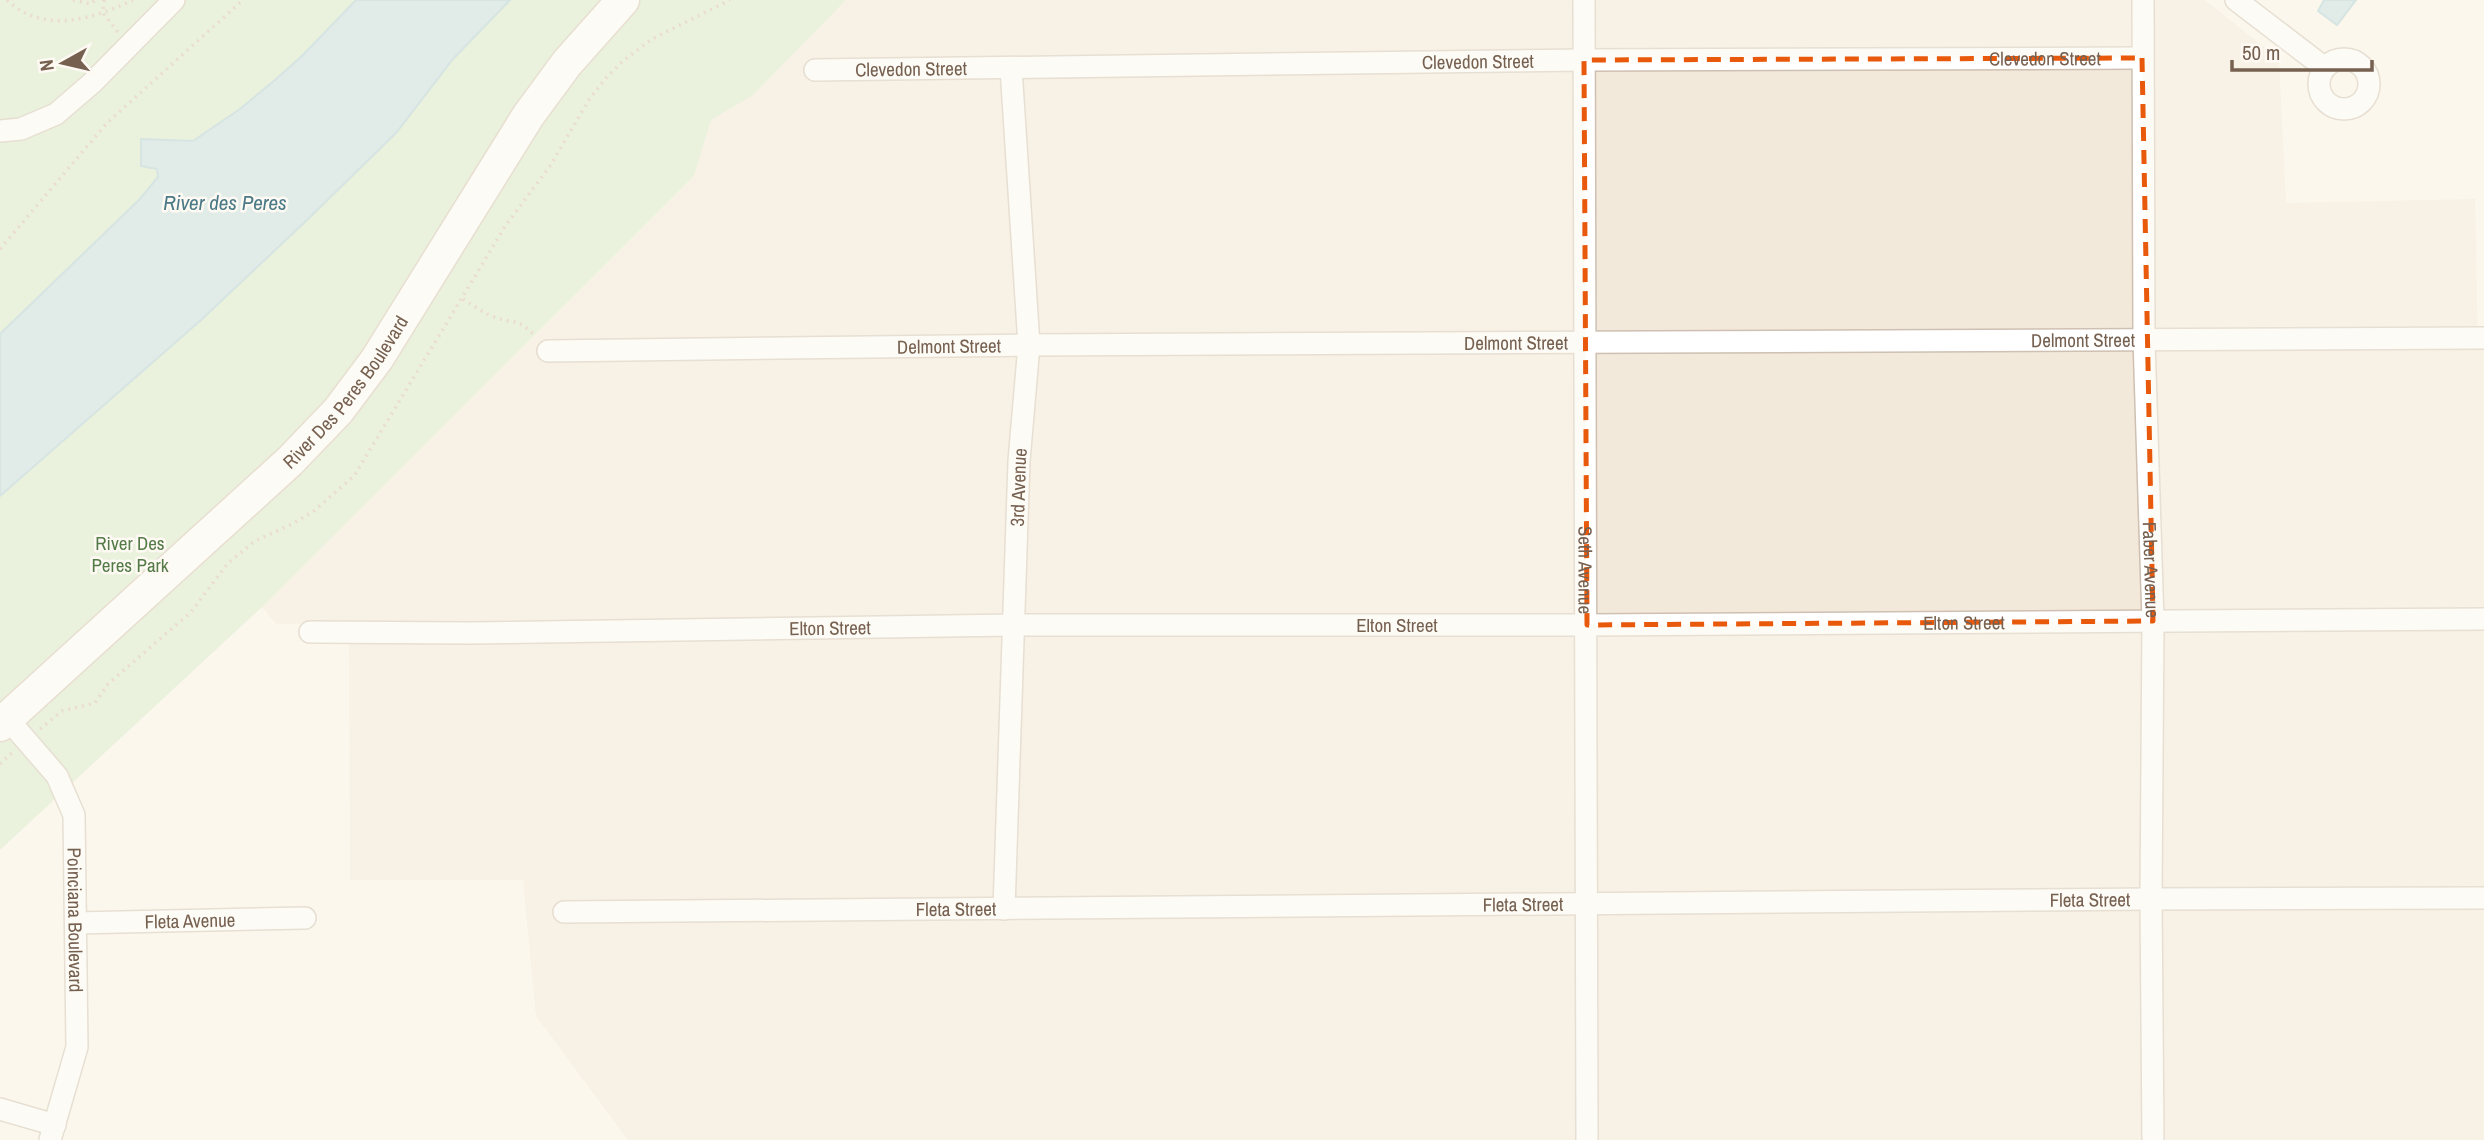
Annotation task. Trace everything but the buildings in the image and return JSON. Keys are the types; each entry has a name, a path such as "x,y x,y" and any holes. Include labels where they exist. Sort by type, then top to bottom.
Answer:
{"main road":[{"name":"River Des Peres Boulevard","path":"7,732 290,461 338,411 377,359 506,149 547,88 623,0"}],"street":[{"path":"0,131 20,129 56,114 92,83 174,0"},
{"name":"Seth Avenue","path":"1584,0 1587,1140"},
{"name":"Faber Avenue","path":"2143,0 2144,340 2153,621 2153,1140"},
{"path":"2236,0 2325,68"},
{"name":"Clevedon Street","path":"815,69 1584,60 2143,58"},
{"name":"3rd Avenue","path":"1004,909 1019,461 1030,345 1011,68"},
{"name":"Delmont Street","path":"548,351 1030,345 2484,338"},
{"name":"Elton Street","path":"310,632 470,633 1014,625 1587,625 2484,618"},
{"name":"Poinciana Boulevard","path":"7,732 57,776 74,814 77,1046 53,1132"},
{"name":"Fleta Street","path":"564,912 2484,898"},
{"name":"Fleta Avenue","path":"76,923 305,918"},
{"path":"0,1109 53,1132"}],"path":[{"path":"7,0 34,17 55,22 78,20 103,13 133,0"},
{"path":"73,0 91,4 95,0"},
{"path":"104,0 103,13 128,45"},
{"path":"0,249 107,123 243,0"},
{"path":"462,298 496,318 524,324 548,351"},
{"path":"0,764 7,732"}],"highlighted area":[{"path":"2142,58 2153,621 1587,625 1584,60"}],"shaded area":[{"path":"846,0 2205,0 2279,59 2286,203 2475,199 2478,347 2484,347 2484,1140 628,1140 536,1016 523,880 350,880 349,623 276,624 262,607 694,176 711,120 753,95"}],"green space":[{"path":"0,0 356,0 275,80 240,109 193,141 141,139 152,167 157,169 158,177 140,199 0,333"},
{"name":"River Des Peres Park","path":"510,0 846,0 753,95 711,120 694,176 262,607 0,850 0,496 201,320 307,220 396,133 453,59"}],"water":[{"name":"River des Peres","path":"356,0 510,0 453,59 396,133 307,220 201,320 0,496 0,334 140,199 158,177 157,169 141,166 141,139 193,141 240,109 275,80"},
{"path":"2324,0 2356,0 2337,25 2318,11"}]}
